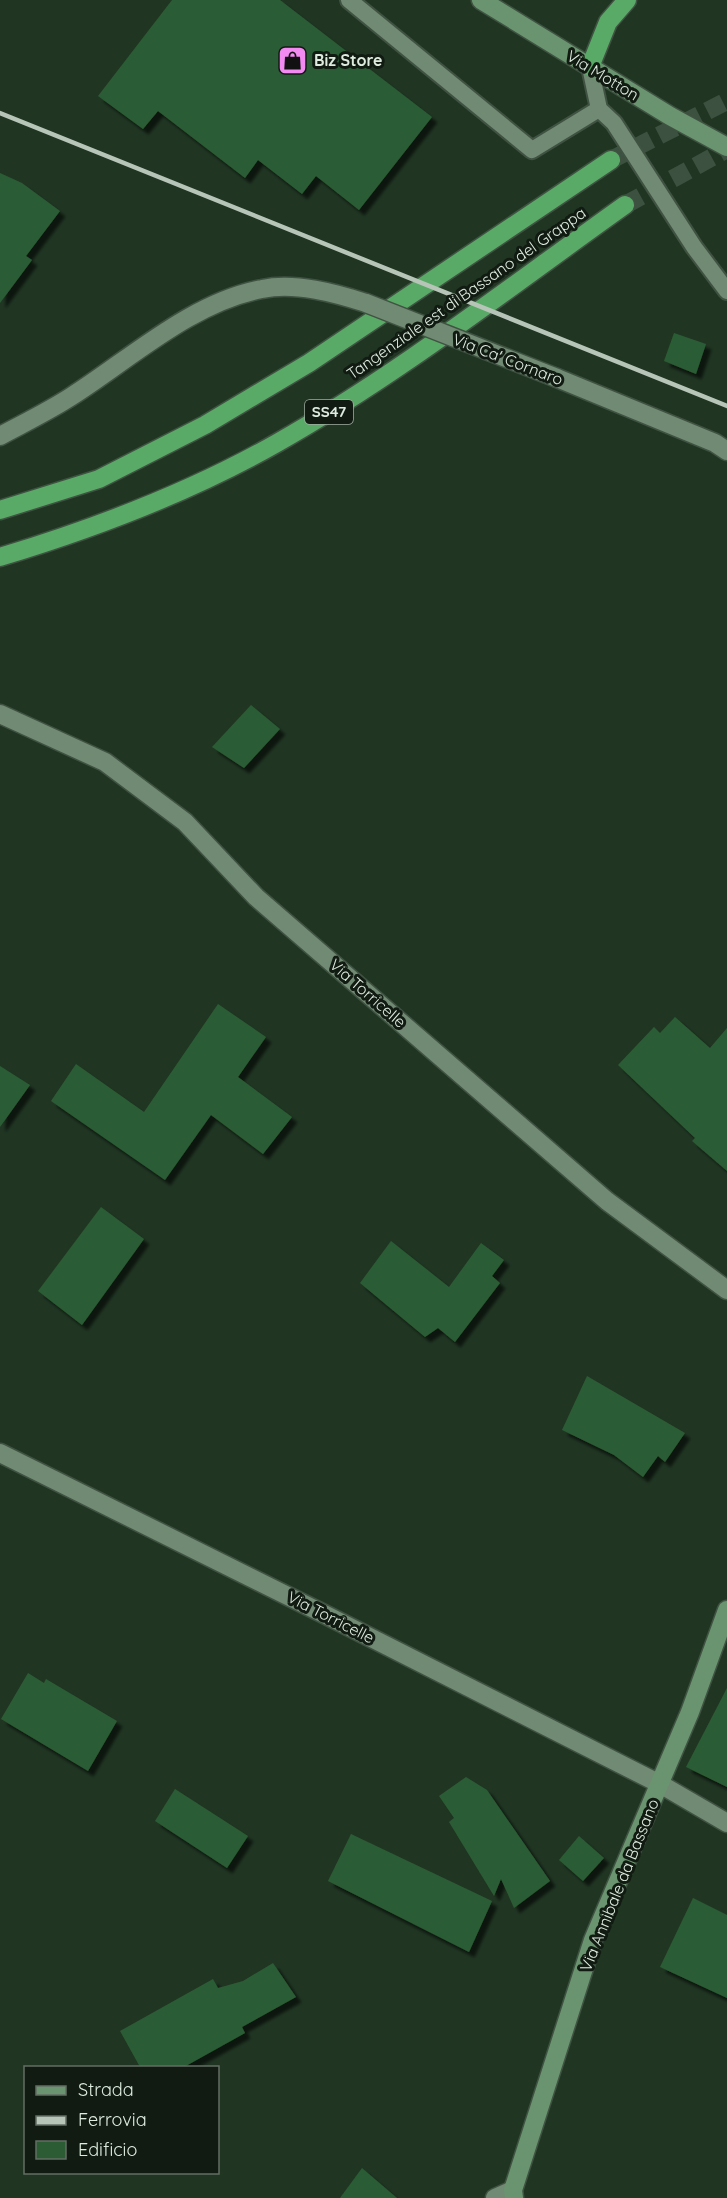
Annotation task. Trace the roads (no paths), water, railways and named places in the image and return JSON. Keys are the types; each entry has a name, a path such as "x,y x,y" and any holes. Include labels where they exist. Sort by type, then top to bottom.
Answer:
{"highway":[{"path":"590,67 608,22 627,0"},
{"name":"Tangenziale est di Bassano del Grappa","path":"0,510 99,479 205,425 309,363 611,160"},
{"name":"Tangenziale est di Bassano del Grappa","path":"0,557 112,520 162,500 276,444 395,368 625,206"}],"street":[{"name":"Via Motton","path":"481,0 727,147"},
{"name":"Via Ca' Cornaro","path":"0,436 71,397 141,347 213,306 263,288 326,290 366,303 557,378 715,443 727,451"},
{"name":"Via Torricelle","path":"0,714 105,762 185,822 256,897 607,1201 727,1290"},
{"name":"Via Torricelle","path":"0,1453 660,1785 727,1822"},
{"name":"Via Annibale da Bassano","path":"514,2194 593,1940 660,1785 727,1610"},
{"path":"495,2198 514,2194"}],"lane":[{"path":"349,0 532,150 598,109"},
{"path":"590,67 598,109 614,123 694,247 727,291"}],"tunnel":[{"path":"611,160 727,101"},
{"path":"625,205 727,149"}],"railway":[{"path":"0,113 727,406"}],"place":[{"name":"Biz Store","path":"293,60"}]}
